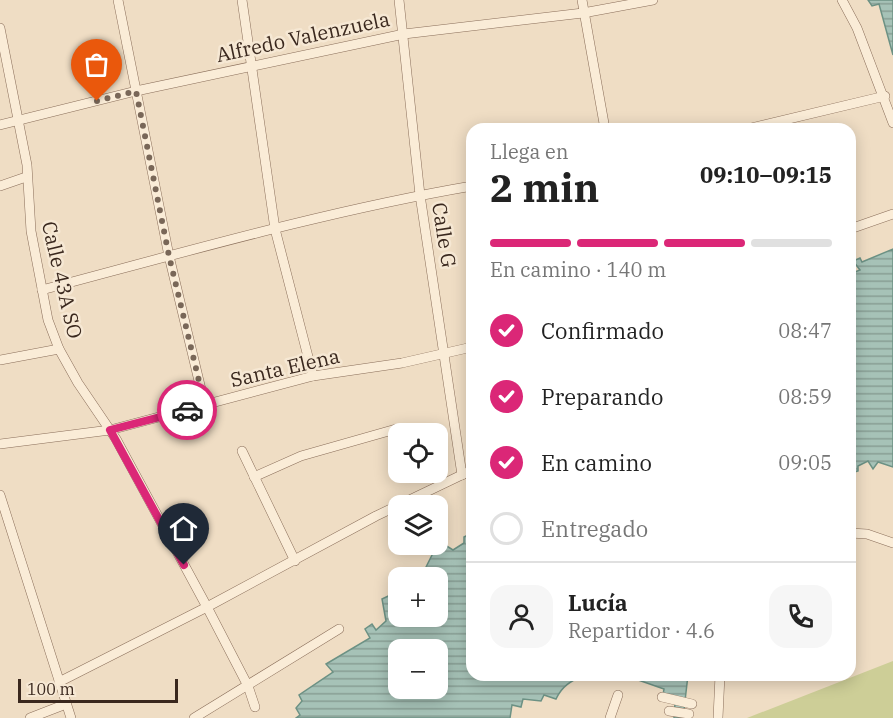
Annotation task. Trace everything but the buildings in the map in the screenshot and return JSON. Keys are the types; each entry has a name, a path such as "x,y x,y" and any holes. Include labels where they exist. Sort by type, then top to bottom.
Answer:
{"street":[{"path":"118,0 169,256 205,406"},
{"path":"242,0 275,230 313,376"},
{"name":"Calle G","path":"399,0 420,195 462,475"},
{"path":"582,0 603,123"},
{"name":"Alfredo Valenzuela","path":"0,125 136,91 404,34 583,13 652,0"},
{"path":"842,0 885,96 893,123"},
{"name":"Calle 43A SO","path":"1,35 27,165 30,231 48,320 59,349 110,430 207,607 248,686 255,707"},
{"path":"772,123 885,96"},
{"path":"0,186 26,177"},
{"path":"42,290 275,230 420,195 466,187"},
{"path":"856,227 893,214"},
{"name":"Santa Elena","path":"0,444 110,430 313,376 466,348"},
{"path":"0,360 59,349"},
{"path":"254,477 325,448 388,431"},
{"path":"242,451 294,561"},
{"path":"59,682 207,607 376,516 466,473"},
{"path":"0,495 71,718"},
{"path":"856,533 867,534 893,543"},
{"path":"194,718 339,629"},
{"path":"718,718 720,681"},
{"path":"610,718 618,695"},
{"path":"662,697 692,704"},
{"path":"30,718 66,704"},
{"path":"669,711 689,714"}],"green space":[{"path":"893,661 893,718 747,718 842,681 856,681 856,675"}],"shaded area":[{"path":"868,0 893,0 893,55 879,4 872,6"},
{"path":"893,249 893,467 878,462 873,469 868,461 858,466 856,472 856,272 860,270 856,265 856,260 860,258 862,262"},
{"path":"466,536 466,681 572,681 556,699 544,695 541,701 523,699 521,707 512,705 510,718 296,718 300,715 296,708 302,701 299,695 333,672 326,664 370,638 365,629 372,624 376,630 386,621 382,599 388,596 388,627 448,627 448,567 426,567 432,555 448,555 448,547 453,550 464,543"},
{"path":"641,681 687,681 683,718 674,718 675,703 662,700 664,689"}],"way so far":[{"path":"97,101 136,91 169,256 205,406 187,410"}],"route":[{"path":"184,565 110,430 187,410"}]}
